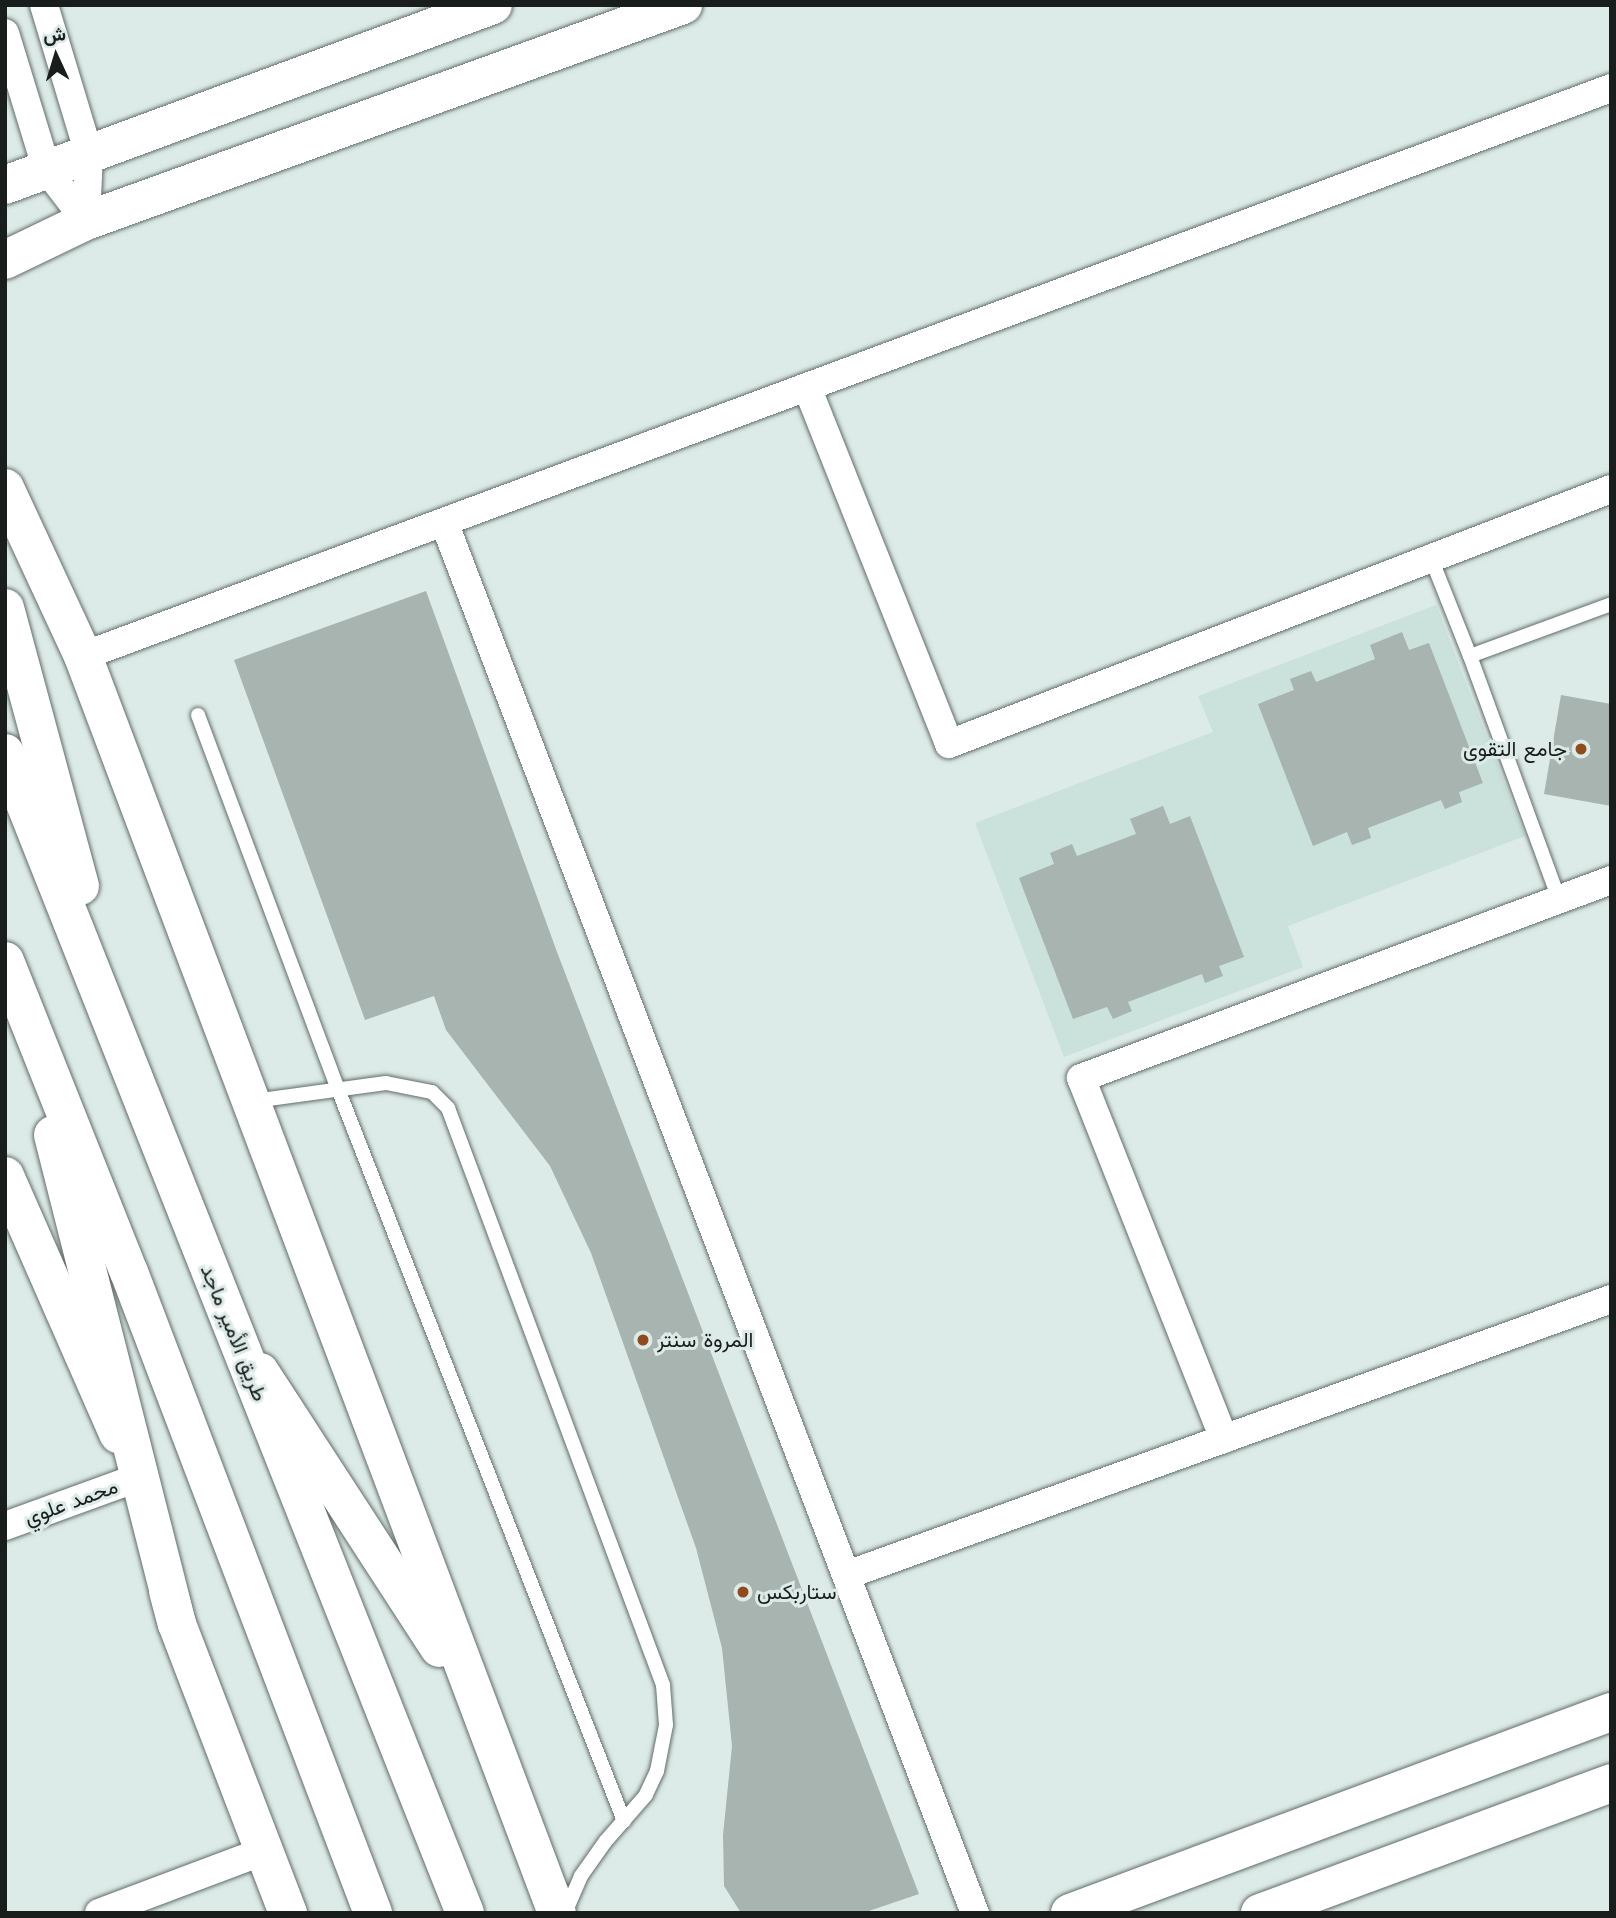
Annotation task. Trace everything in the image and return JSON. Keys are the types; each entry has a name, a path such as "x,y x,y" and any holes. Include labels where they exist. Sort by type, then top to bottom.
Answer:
{"main road":[{"path":"5,185 493,5"},
{"path":"5,260 86,221 683,5"},
{"path":"5,488 83,656 557,1913"},
{"path":"5,608 130,1071"},
{"name":"طريق الأمير ماجد","path":"5,753 465,1913"},
{"path":"11,976 177,1624"},
{"path":"11,976 129,1272 373,1913"},
{"path":"5,1176 138,1478 177,1624 288,1913"},
{"path":"233,1331 481,1711"},
{"path":"1070,1913 1611,1712"},
{"path":"1260,1913 1611,1783"}],"street":[{"path":"44,5 89,154 86,221"},
{"path":"5,33 47,170 86,221"},
{"path":"83,656 1611,88"},
{"path":"807,387 949,744 1611,489"},
{"path":"443,522 975,1913"},
{"path":"1224,1439 1081,1078 1611,880"},
{"path":"846,1575 1611,1299"},
{"name":"محمد علوي","path":"5,1526 138,1478"},
{"path":"99,1913 264,1851"}],"lane":[{"path":"1431,558 1559,899"},
{"path":"1470,656 1611,604"},
{"path":"198,715 338,1089 624,1821"},
{"path":"250,1102 386,1083 432,1092 448,1108 663,1685 666,1725 657,1771 646,1795 581,1876 565,1913"}],"shaded area":[{"path":"1436,605 1525,836 1288,926 1303,967 1064,1057 975,823 1213,732 1198,696"}],"building":[{"path":"426,591 557,952 919,1894 863,1913 741,1913 724,1886 723,1835 732,1746 722,1648 696,1548 591,1253 550,1166 446,1030 434,996 365,1020 234,660"},
{"path":"1402,632 1409,650 1429,643 1483,783 1459,792 1462,802 1445,809 1441,800 1368,828 1371,838 1352,845 1347,832 1313,846 1258,704 1294,690 1290,679 1311,671 1316,682 1375,659 1370,645"},
{"name":"جامع التقوى","path":"1561,695 1611,704 1611,806 1544,794"},
{"path":"1163,806 1170,824 1190,816 1244,957 1219,966 1223,976 1205,983 1202,974 1128,1002 1132,1011 1113,1019 1107,1007 1073,1019 1019,878 1054,864 1050,853 1072,844 1077,856 1136,834 1130,819"}],"place":[{"name":"جامع التقوى","path":"1581,749"},
{"name":"المروة سنتر","path":"643,1340"},
{"name":"ستاربكس","path":"743,1592"}]}
